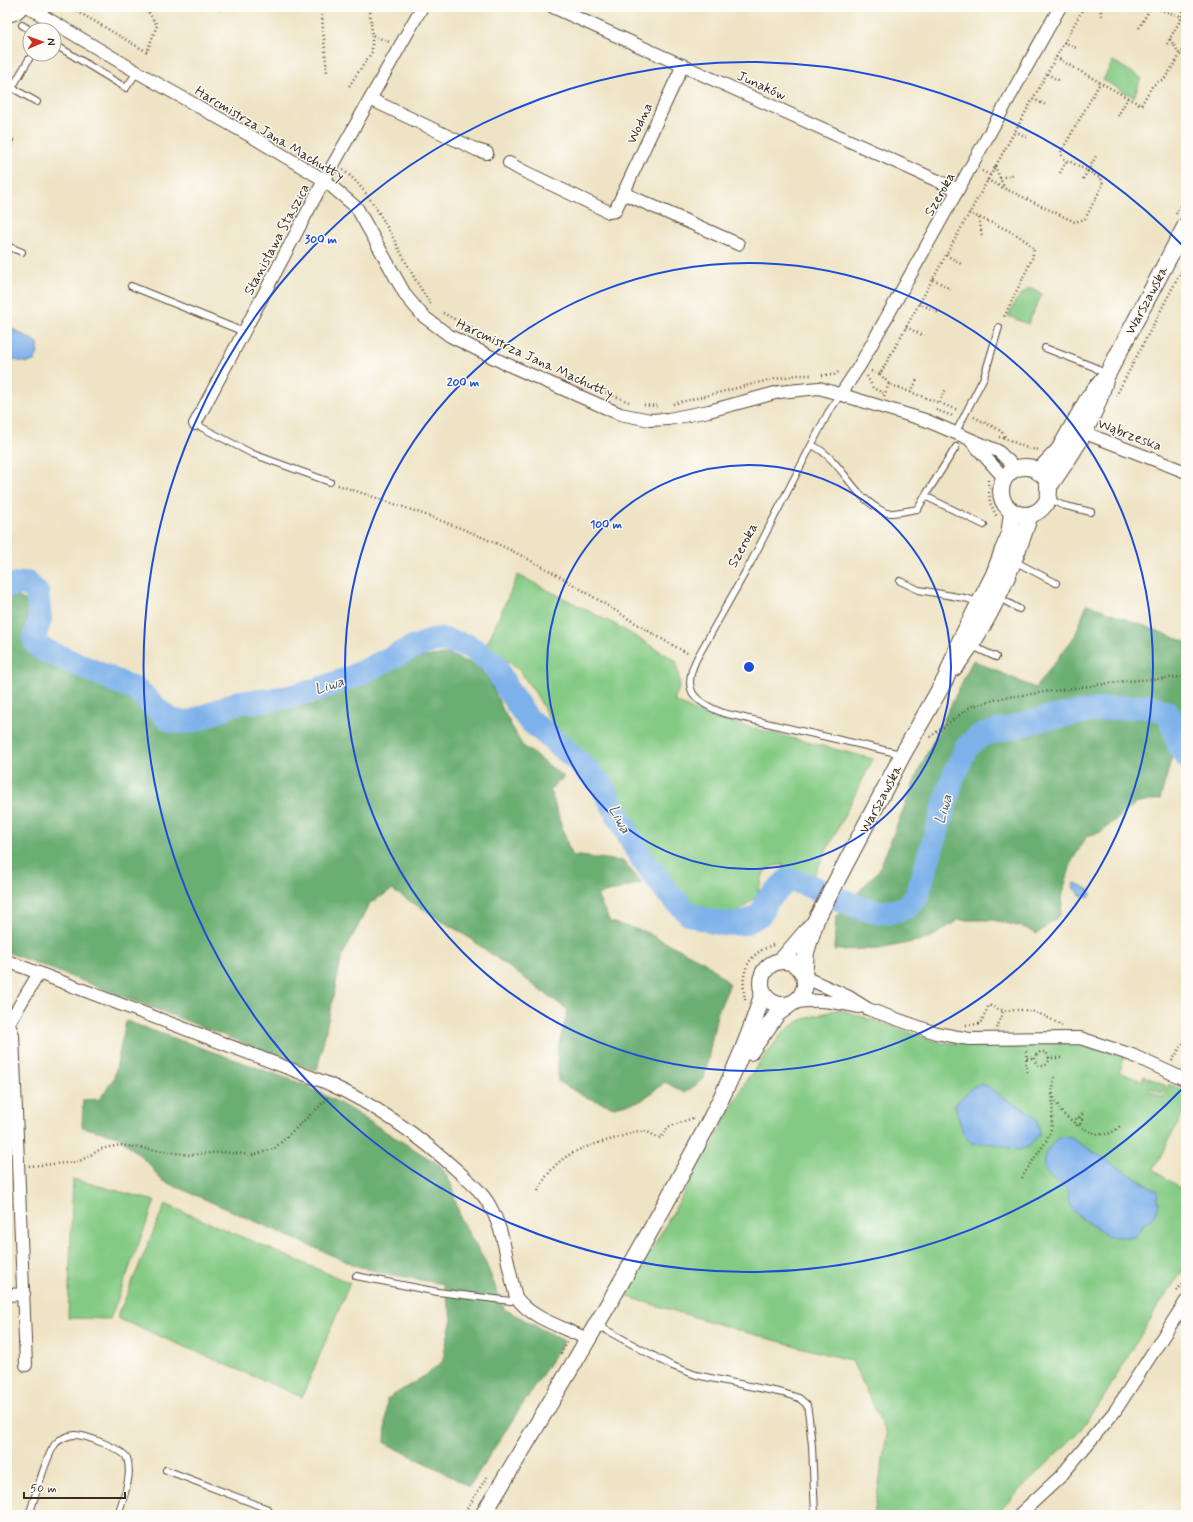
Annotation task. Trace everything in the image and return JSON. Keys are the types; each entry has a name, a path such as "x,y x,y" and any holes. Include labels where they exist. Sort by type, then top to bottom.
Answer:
{"main road":[{"name":"Warszawska","path":"1048,493 1100,403 1107,375 1180,222"},
{"name":"Warszawska","path":"1038,472 1059,450 1089,397 1107,375"},
{"path":"1024,468 1038,472 1046,482 1048,493 1041,508 1030,515 1021,515 1012,512 1006,506 1002,497 1001,488 1005,479 1010,473 1017,469 1024,468"},
{"name":"Warszawska","path":"816,920 903,754 946,678 960,641 994,574 1009,536 1012,512"},
{"name":"Warszawska","path":"946,678 972,646 1014,562 1030,515"},
{"path":"781,960 816,920"},
{"path":"728,1085 765,1029 777,1014 799,999 803,992 805,985 804,977 806,952 816,920"},
{"path":"483,1515 589,1340 670,1194 728,1085 754,1023 763,992 761,980 763,973 774,962 781,960 796,964 804,977"},
{"path":"763,992 772,1002 779,1005 792,1003"}],"street":[{"path":"7,16 13,16 20,11 22,7"},
{"name":"Harcmistrza Jana Machutty","path":"28,7 324,180 357,208 406,296 423,316 450,336 504,363 597,405 637,418 668,419 709,411 779,392 819,388 925,420 956,432 970,440 998,451 1017,469"},
{"name":"Stanisława Staszica","path":"195,424 324,180 422,7"},
{"name":"Junaków","path":"553,7 958,190"},
{"name":"Szeroka","path":"841,394 860,365 1060,7"},
{"name":"Wodna","path":"509,163 609,212 615,211 683,65"},
{"path":"370,99 486,153"},
{"path":"624,193 738,244"},
{"name":"Wąbrzeska","path":"1084,432 1186,472"},
{"name":"Harcmistrza Jana Machutty","path":"970,440 1005,479"},
{"path":"7,961 354,1095 403,1127 447,1160 479,1190 488,1202 498,1228 516,1297 522,1306 533,1314 571,1330 589,1340"},
{"path":"26,1365 13,1035 8,1025 39,973"},
{"path":"804,977 868,1008 919,1028 953,1037 1080,1038 1132,1055 1186,1080"},
{"path":"792,1003 810,1000 824,1000 868,1008"},
{"path":"7,1295 24,1294"},
{"path":"1019,1515 1060,1477 1115,1410 1186,1301"}],"lane":[{"path":"62,49 126,88 137,72"},
{"path":"27,62 9,87 37,102"},
{"path":"7,139 10,141 7,148"},
{"path":"7,246 22,252"},
{"path":"131,286 244,332"},
{"path":"956,432 984,377 999,327"},
{"path":"1045,348 1094,367 1107,375"},
{"name":"Szeroka","path":"841,394 828,413 751,562 697,658 690,672 690,684 693,692 702,705 722,713 903,754"},
{"path":"195,424 253,454 330,482"},
{"path":"812,445 822,450 841,470 851,485 866,502 887,513 918,509 956,447"},
{"path":"1048,493 1062,504 1091,512"},
{"path":"925,496 984,525"},
{"path":"1014,562 1056,582"},
{"path":"900,581 919,590 969,599 979,604"},
{"path":"996,597 1019,609"},
{"path":"972,646 996,657"},
{"path":"356,1276 438,1292 511,1301 516,1297"},
{"path":"597,1325 670,1365 696,1374 783,1392 799,1398 807,1405 809,1418 812,1446 815,1515"},
{"path":"29,1515 50,1455 56,1443 66,1437 76,1435 118,1448 127,1458 129,1480 118,1515"},
{"path":"166,1470 268,1509 266,1515"}],"path":[{"path":"70,7 147,52 157,25 145,7"},
{"path":"321,7 327,72"},
{"path":"349,86 372,52 370,10 365,7"},
{"path":"880,374 1064,42 1084,7 1088,7"},
{"path":"1100,7 1102,17"},
{"path":"1138,28 1151,7 1186,18"},
{"path":"1167,44 1182,17 1182,7"},
{"path":"372,35 394,44 401,45"},
{"path":"1170,38 1180,55"},
{"path":"1064,42 1078,49"},
{"path":"1078,70 1141,105 1153,85 1165,78 1186,46"},
{"path":"1056,57 1074,68"},
{"path":"1047,74 1060,81"},
{"path":"987,180 1075,222 1085,219 1103,184 1101,178 1063,158 1061,152 1100,83"},
{"path":"1118,116 1128,98"},
{"path":"1033,99 1046,105"},
{"path":"1015,131 1028,138"},
{"path":"1083,179 1097,154"},
{"path":"1060,173 1067,160"},
{"path":"333,166 344,171 372,202 418,286 432,306"},
{"path":"995,166 1003,185 1002,187"},
{"path":"1000,178 1015,174"},
{"path":"1180,222 1186,196"},
{"path":"969,214 1032,245 1034,254 999,327"},
{"path":"979,218 982,236"},
{"path":"1016,242 1018,237"},
{"path":"946,256 963,265"},
{"path":"1114,402 1186,262"},
{"path":"933,279 952,290"},
{"path":"919,303 939,313"},
{"path":"439,310 458,323 525,357"},
{"path":"906,327 924,336"},
{"path":"668,405 769,380 797,375 834,375 852,361 880,374 889,384 966,412 1001,432 1007,438 1034,450 1045,448"},
{"path":"911,392 918,378"},
{"path":"596,388 633,403"},
{"path":"939,402 946,389"},
{"path":"640,404 660,406"},
{"path":"986,475 989,482 990,503 998,518"},
{"path":"330,482 467,531 522,555 576,586 654,636 697,658"},
{"path":"928,738 970,707 1000,698 1126,681 1182,677 1186,679"},
{"path":"746,1005 742,982 750,960 762,949 781,941"},
{"path":"1170,1063 1186,1038"},
{"path":"1026,1048 1027,1072"},
{"path":"1034,1058 1036,1054 1042,1052 1046,1054 1048,1058"},
{"path":"1027,1058 1034,1058"},
{"path":"1034,1058 1036,1063 1042,1066 1046,1064 1048,1058"},
{"path":"1048,1058 1064,1058"},
{"path":"1022,1178 1049,1135 1052,1125 1052,1093 1055,1074"},
{"path":"18,1167 78,1162 102,1149 120,1145 190,1155 222,1152 253,1155 274,1149 338,1088"},
{"path":"1052,1093 1062,1113 1076,1124 1101,1135 1112,1133 1120,1126"},
{"path":"1076,1124 1076,1118 1080,1118 1084,1111"},
{"path":"689,1125 697,1112"},
{"path":"538,1191 545,1177 556,1163 568,1154 588,1146 642,1130 661,1138 668,1127 693,1118"},
{"path":"1076,1124 1082,1122 1080,1118"},
{"path":"1176,1294 1186,1278"},
{"path":"560,1356 571,1330"},
{"path":"463,1515 492,1468"}],"green space":[{"path":"1113,61 1141,78 1134,97 1103,80"},
{"path":"1029,288 1042,294 1028,324 1008,316 1016,300"},
{"path":"518,575 618,626 676,661 680,685 674,701 706,716 873,759 811,881 791,874 783,875 784,865 773,866 764,872 757,896 735,915 695,910 663,879 618,805 610,782 589,758 552,723 536,694 518,669 486,646"},
{"path":"16,596 29,602 24,641 74,672 124,695 160,723 206,725 235,711 264,712 315,704 418,658 447,654 478,666 488,678 522,745 564,777 550,789 571,855 623,861 642,883 597,895 610,922 643,931 705,962 730,984 717,1014 704,1079 685,1093 665,1082 641,1101 614,1107 583,1096 558,1081 558,1048 568,1010 465,935 392,890 370,903 342,956 317,1071 7,952 7,600"},
{"path":"1087,604 1186,642 1186,744 1172,757 1160,799 1135,804 1101,832 1087,836 1072,861 1063,891 1061,914 1037,934 1026,928 993,920 958,920 928,939 879,949 834,950 836,916 879,870 919,770 973,660 1035,688 1075,636"},
{"path":"839,1009 942,1043 1086,1043 1125,1058 1119,1072 1142,1081 1144,1076 1166,1086 1162,1094 1149,1087 1147,1089 1163,1098 1169,1084 1186,1091 1186,1108 1153,1170 1186,1191 1186,1266 1157,1308 1102,1400 1078,1433 995,1515 874,1515 887,1434 852,1361 741,1331 625,1296 712,1144 747,1079 783,1032 801,1020"},
{"path":"126,1021 303,1084 343,1105 441,1166 451,1184 461,1220 485,1261 504,1309 564,1341 469,1487 442,1471 385,1443 387,1399 426,1375 442,1362 452,1318 443,1284 382,1273 354,1265 161,1180 149,1164 118,1136 82,1127 83,1100 100,1099 114,1078"},
{"path":"73,1179 155,1201 110,1319 68,1318"},
{"path":"165,1204 350,1283 302,1397 117,1318"}],"water":[{"path":"7,326 38,343 38,353 34,361 27,363 7,358"},
{"path":"1075,883 1090,890 1091,895 1089,898 1080,895 1073,888"},
{"path":"979,1084 986,1085 1007,1100 1030,1112 1037,1120 1040,1133 1030,1146 1019,1150 994,1144 971,1143 963,1133 955,1105 972,1087"},
{"path":"1063,1136 1071,1138 1157,1191 1159,1204 1156,1213 1149,1221 1144,1223 1135,1237 1113,1237 1107,1235 1086,1222 1073,1210 1069,1204 1066,1189 1048,1174 1044,1162 1047,1150"}],"waterway":[{"name":"Liwa","path":"7,586 27,583 37,593 40,619 34,638 37,645 42,649 137,690 172,721 193,721 239,702 262,701 289,697 316,690 350,678 411,648 439,639 469,646 494,664 509,692 528,719 572,756 601,784 640,856 667,892 689,914 709,921 724,924 745,923 761,914 767,900 788,880 802,883 862,908 877,911 892,911 906,907 917,896 952,780 966,748 981,735 1048,718 1111,708 1150,706 1168,713 1179,745 1186,756"}]}
